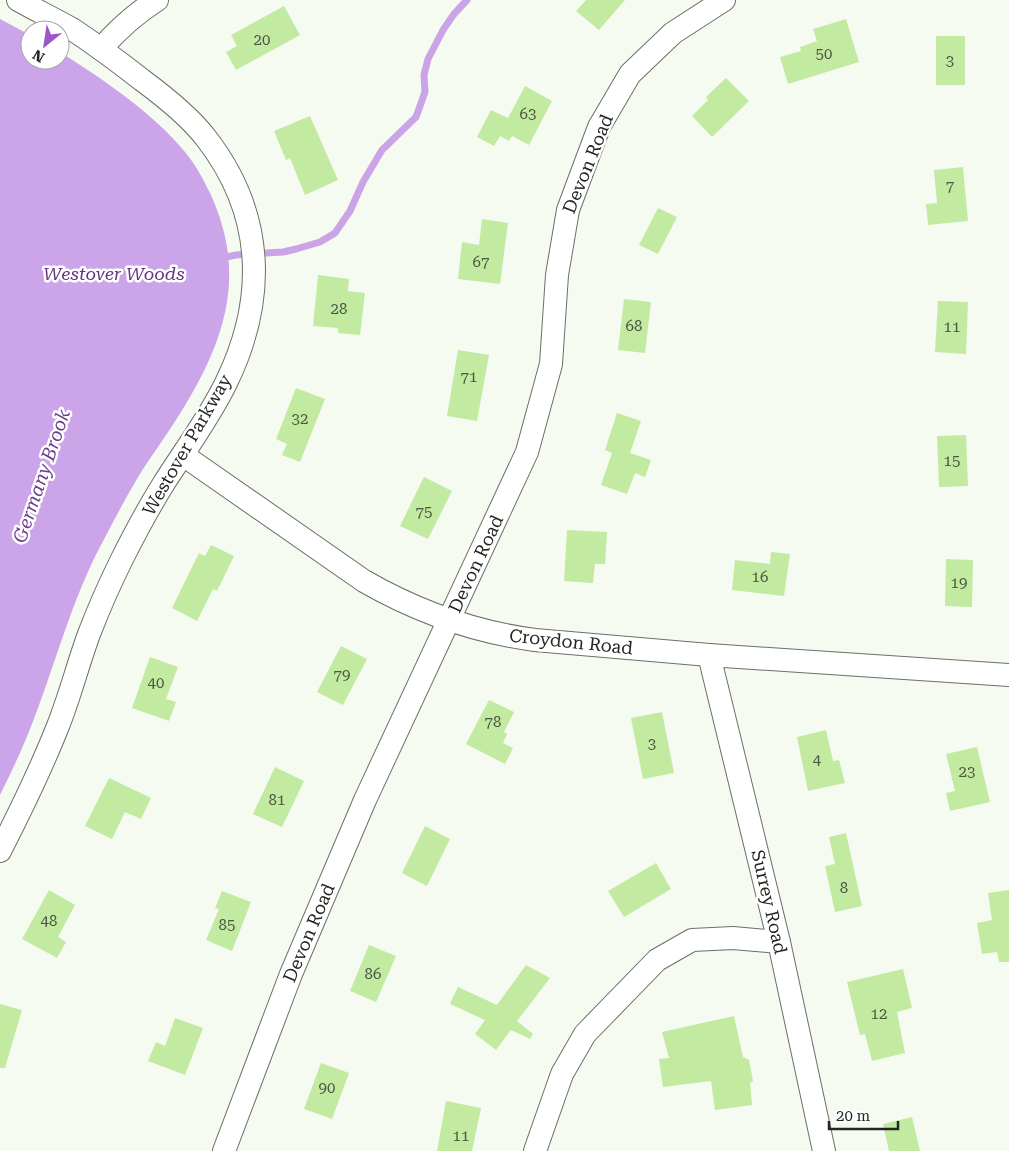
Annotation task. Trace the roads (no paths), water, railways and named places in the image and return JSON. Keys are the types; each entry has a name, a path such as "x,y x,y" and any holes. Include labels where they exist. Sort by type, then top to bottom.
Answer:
{"street":[{"name":"Westover Parkway","path":"0,851 56,731 89,634 123,556 227,382 247,329 253,301 255,273 254,251 248,222 230,178 219,156 190,119 160,93 101,49 70,28 18,0"},
{"path":"101,49 118,30 140,11 157,0"},
{"name":"Devon Road","path":"224,1151 291,974 365,800 527,452 551,364 557,275 568,210 599,127 630,74 673,33 724,0"},
{"name":"Croydon Road","path":"182,455 364,581 393,597 450,620 507,636 709,655 1009,674"},
{"name":"Surrey Road","path":"709,655 779,942 824,1151"},
{"path":"535,1151 562,1074 585,1034 657,960 692,940 733,938 779,942"}],"waterway":[{"name":"Germany Brook","path":"0,660 39,529 79,424 91,341 160,273 172,264 201,262 236,255 283,252 320,242 335,233 350,211 363,182 382,150 416,117 425,92 424,75 428,59 443,30 467,0"}],"park label":[{"name":"Westover Woods","path":"114,274"}]}
